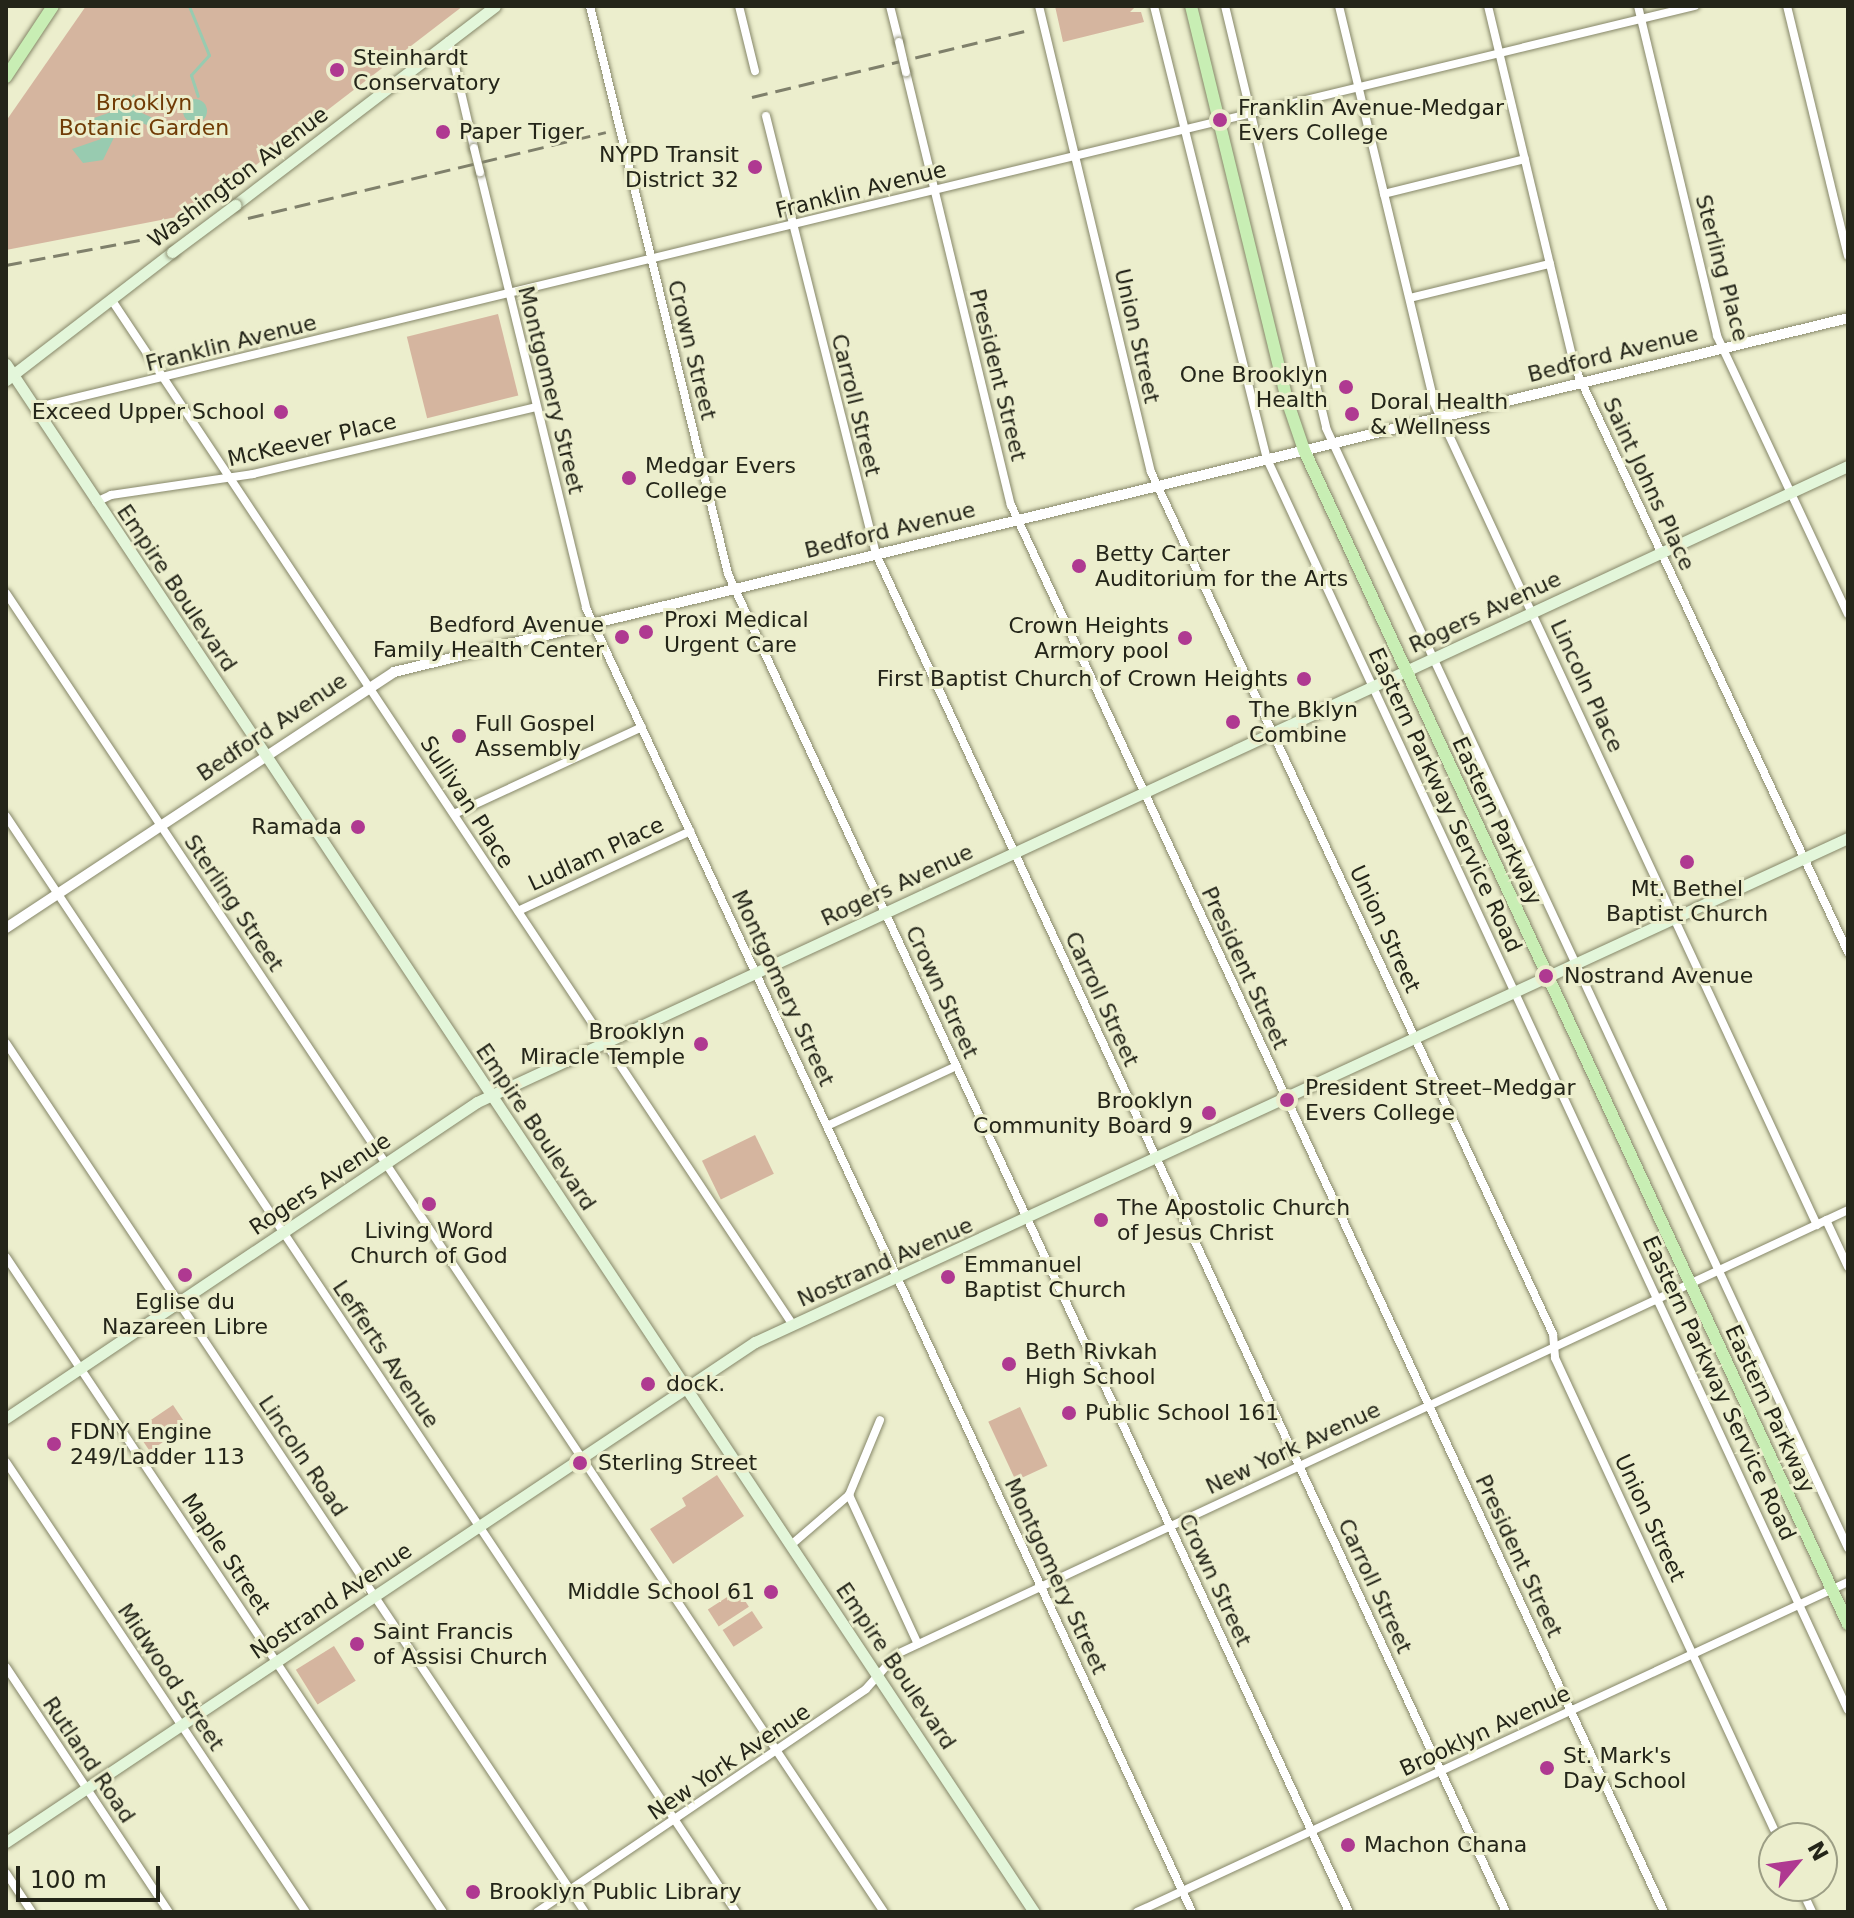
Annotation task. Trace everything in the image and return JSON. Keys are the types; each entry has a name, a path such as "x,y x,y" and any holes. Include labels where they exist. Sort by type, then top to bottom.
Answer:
{"main road":[{"path":"6,77 53,6"},
{"name":"Washington Avenue","path":"8,373 111,299 495,6"},
{"name":"Eastern Parkway","path":"1191,6 1288,403 1304,450 1848,1624"},
{"name":"Empire Boulevard","path":"8,373 1034,1912"},
{"name":"Rogers Avenue","path":"6,1418 491,1095 1848,466"},
{"name":"Nostrand Avenue","path":"6,1842 755,1342 897,1280 1848,838"}],"street":[{"name":"Crown Street","path":"590,6 734,588 1349,1912"},
{"path":"739,6 755,71"},
{"name":"President Street","path":"890,6 1018,519 1664,1912"},
{"name":"Union Street","path":"1039,6 1158,485 1553,1334 1555,1358 1771,1822"},
{"name":"Eastern Parkway Service Road","path":"1154,6 1267,459 1848,1710"},
{"path":"1225,6 1333,443 1848,1548"},
{"name":"Lincoln Place","path":"1339,6 1440,417 1817,1225"},
{"name":"Saint Johns Place","path":"1488,6 1582,383 1848,952"},
{"name":"Sterling Place","path":"1638,6 1723,349 1848,614"},
{"name":"Franklin Avenue","path":"34,408 1695,6"},
{"path":"1787,6 1848,256"},
{"name":"Montgomery Street","path":"449,41 536,407 593,623 1192,1912"},
{"name":"Carroll Street","path":"766,116 876,554 1506,1912"},
{"path":"1384,194 1525,159"},
{"path":"1410,298 1550,264"},
{"name":"Sullivan Place","path":"111,299 793,1325"},
{"name":"Bedford Avenue","path":"6,928 394,672 1848,318"},
{"name":"McKeever Place","path":"96,502 111,495 230,478 536,407"},
{"name":"Sterling Street","path":"6,593 884,1912"},
{"path":"454,814 642,727"},
{"name":"Lefferts Avenue","path":"6,816 736,1912"},
{"name":"Ludlam Place","path":"518,911 690,831"},
{"name":"Lincoln Road","path":"6,1043 585,1912"},
{"path":"827,1126 956,1066"},
{"name":"New York Avenue","path":"537,1912 778,1752 866,1689 888,1659 1040,1585 1848,1210"},
{"path":"1826,1220 1848,1267"},
{"name":"Maple Street","path":"6,1257 443,1912"},
{"path":"791,1545 849,1495 880,1420"},
{"name":"Midwood Street","path":"6,1462 306,1912"},
{"path":"849,1495 918,1644"},
{"name":"Brooklyn Avenue","path":"1137,1912 1848,1582"},
{"name":"Rutland Road","path":"6,1667 169,1912"},
{"path":"6,1873 32,1912"}],"green space":[{"name":"Brooklyn Botanic Garden","path":"86,6 463,6 192,214 6,250 6,121"},
{"path":"1055,6 1136,6 1130,12 1141,12 1144,22 1063,42"},
{"path":"498,314 518,396 427,418 407,337"},
{"path":"755,1135 774,1174 721,1200 702,1161"},
{"path":"173,1405 187,1426 150,1451 136,1430"},
{"path":"1020,1407 1047,1466 1016,1481 988,1422"},
{"path":"717,1475 744,1516 673,1564 650,1529 686,1506 682,1498"},
{"path":"738,1590 749,1607 719,1626 708,1610"},
{"path":"752,1611 763,1628 734,1647 723,1630"},
{"path":"334,1646 356,1681 318,1705 296,1670"}],"shaded area":[{"path":"134,94 142,113 174,128 176,135 124,117 103,160 83,163 72,149 101,139 91,119 117,110"},
{"path":"195,99 203,103 207,111 203,119 195,123 187,119 183,111 187,103"}],"waterway":[{"path":"189,6 209,55 191,75 198,96"},
{"path":"174,128 186,121"}],"railway":[{"path":"752,97 1030,30"},
{"path":"248,218 606,132"},
{"path":"6,265 166,235"}],"place":[{"name":"Steinhardt Conservatory","path":"337,70"},
{"name":"Franklin Avenue-Medgar Evers College","path":"1220,120"},
{"name":"Paper Tiger","path":"443,132"},
{"name":"NYPD Transit District 32","path":"755,167"},
{"name":"One Brooklyn Health","path":"1346,387"},
{"name":"Exceed Upper School","path":"281,412"},
{"name":"Doral Health & Wellness","path":"1352,414"},
{"name":"Medgar Evers College","path":"629,478"},
{"name":"Betty Carter Auditorium for the Arts","path":"1079,566"},
{"name":"Proxi Medical Urgent Care","path":"646,632"},
{"name":"Bedford Avenue Family Health Center","path":"622,637"},
{"name":"Crown Heights Armory pool","path":"1185,638"},
{"name":"First Baptist Church of Crown Heights","path":"1304,679"},
{"name":"The Bklyn Combine","path":"1233,722"},
{"name":"Full Gospel Assembly","path":"459,736"},
{"name":"Ramada","path":"358,827"},
{"name":"Mt. Bethel Baptist Church","path":"1687,862"},
{"name":"Nostrand Avenue","path":"1546,976"},
{"name":"Brooklyn Miracle Temple","path":"701,1044"},
{"name":"President Street–Medgar Evers College","path":"1287,1100"},
{"name":"Brooklyn Community Board 9","path":"1209,1113"},
{"name":"Living Word Church of God","path":"429,1204"},
{"name":"The Apostolic Church of Jesus Christ","path":"1101,1220"},
{"name":"Eglise du Nazareen Libre","path":"185,1275"},
{"name":"Emmanuel Baptist Church","path":"948,1277"},
{"name":"Beth Rivkah High School","path":"1009,1364"},
{"name":"dock.","path":"648,1384"},
{"name":"Public School 161","path":"1069,1413"},
{"name":"FDNY Engine 249/Ladder 113","path":"54,1444"},
{"name":"Sterling Street","path":"580,1463"},
{"name":"Middle School 61","path":"771,1592"},
{"name":"Saint Francis of Assisi Church","path":"357,1644"},
{"name":"St. Mark's Day School","path":"1547,1768"},
{"name":"Machon Chana","path":"1348,1845"},
{"name":"Brooklyn Public Library","path":"473,1892"}]}
